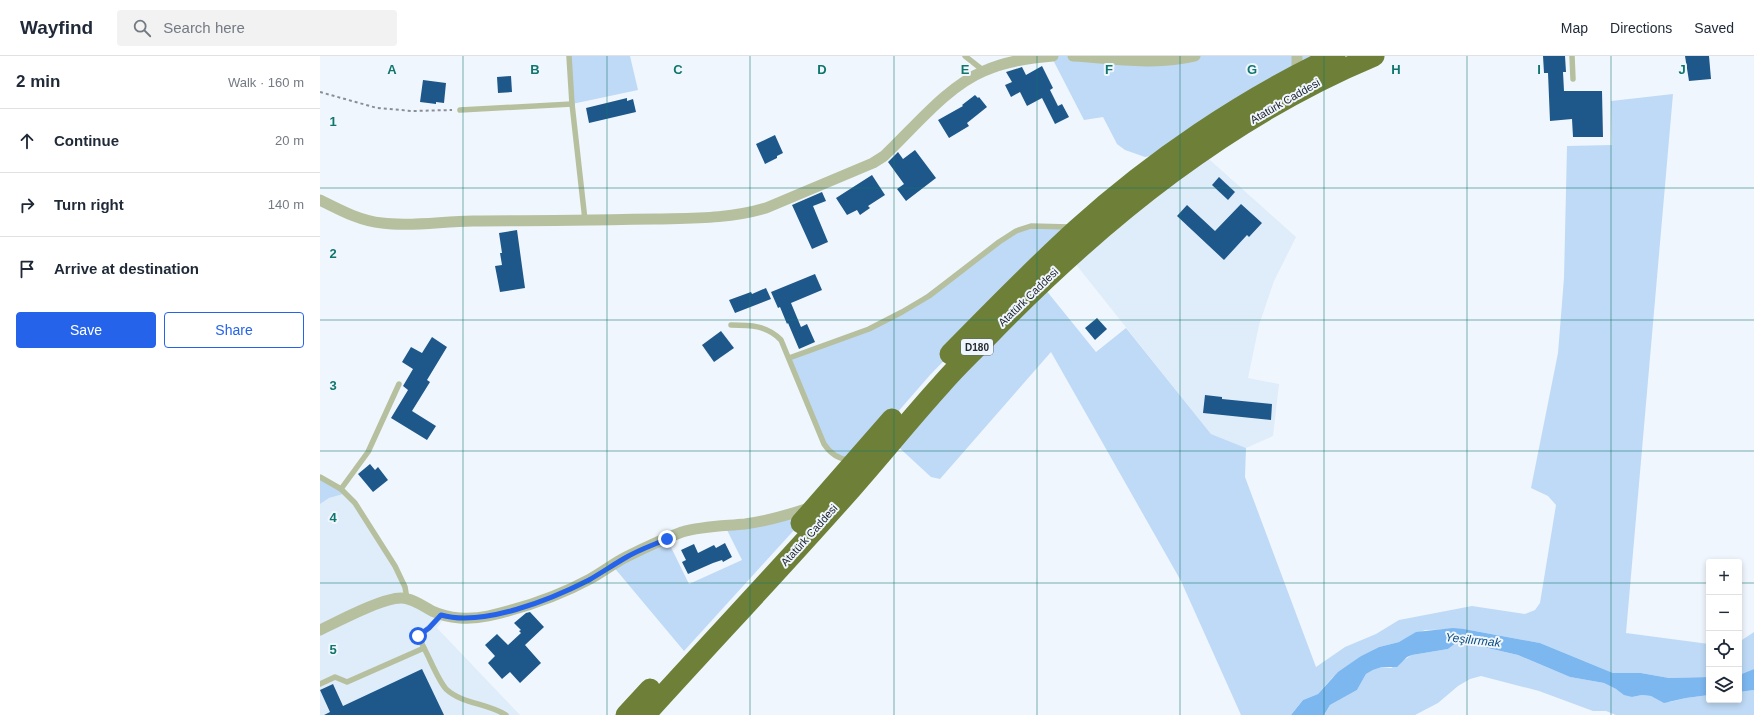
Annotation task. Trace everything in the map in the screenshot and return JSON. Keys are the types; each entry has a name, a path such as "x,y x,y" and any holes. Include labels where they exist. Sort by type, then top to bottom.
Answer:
{"highway":[{"name":"Atatürk Caddesi","path":"626,715 816,506 930,375 999,304 1078,228 1175,151 1297,65 1335,56"},
{"name":"Atatürk Caddesi","path":"645,715 844,497 942,383 1054,272 1130,206 1184,164 1219,140 1302,90 1340,70 1374,56"}],"street":[{"path":"320,200 350,215 380,223 398,224 458,221 585,221 732,215 766,208 873,163 884,156 941,101 963,83 984,71 1010,62 1053,56"},
{"path":"1073,56 1138,61 1170,60 1194,56"},
{"path":"320,630 387,601 401,598 407,599 441,615 455,618 476,618 523,607 564,592 590,579 626,557 683,532 746,524 777,518 816,506"}],"lane":[{"path":"569,56 572,104 585,221"},
{"path":"965,56 984,71"},
{"path":"1572,56 1573,79"},
{"path":"460,110 572,104"},
{"path":"789,358 869,329 902,312 929,296 999,242 1016,231 1031,226 1078,228"},
{"path":"731,325 750,325 773,333 781,340 824,444 829,452 836,456 844,460 856,461"},
{"path":"341,489 368,452 400,384"},
{"path":"320,477 341,489 356,503 395,566 405,587 407,599"},
{"path":"441,615 429,628 418,636 445,688 462,699 488,706 506,715"},
{"path":"320,684 335,677 347,682 424,648"}],"path":[{"path":"320,92 377,108 412,111 460,110"}],"shaded area":[{"path":"569,56 630,56 638,90 572,104"},
{"path":"1051,56 1335,56 1175,151 1145,157 1125,150 1117,144 1103,117 1084,120"},
{"path":"1673,94 1626,633 1706,644 1706,677 1669,678 1641,673 1613,673 1540,643 1464,629 1425,630 1399,642 1379,647 1361,656 1332,678 1318,694 1303,700 1291,715 1241,715 1181,581 1051,352 940,479 931,477 892,441 1041,284 1096,352 1126,328 1211,434 1246,448 1245,477 1316,667 1345,647 1376,634 1399,620 1472,606 1525,614 1535,610 1540,603 1556,505 1548,496 1531,488 1558,353 1564,278 1567,146 1612,145 1611,101"},
{"path":"1201,152 1296,237 1274,281 1259,325 1248,378 1279,384 1273,436 1246,448 1211,434 1070,257"},
{"path":"1031,226 1078,228 999,304 930,375 855,461 829,451 789,358 869,329 902,312 999,242"},
{"path":"320,477 347,493 329,498 320,504"},
{"path":"347,493 395,566 407,599 446,616 437,628 520,715 320,715 320,504 329,498"},
{"path":"816,506 684,651 612,565 667,539 689,584 742,560 725,526"},
{"path":"1754,632 1754,669 1742,674 1742,667 1742,640"},
{"path":"1456,643 1469,644 1518,655 1570,677 1604,683 1632,697 1642,695 1651,696 1670,702 1706,695 1706,703 1742,703 1742,692 1754,690 1754,715 1616,715 1606,711 1593,711 1539,691 1481,676 1470,679 1458,686 1438,703 1415,715 1324,715 1330,705 1357,690 1366,674 1373,670 1382,667 1391,668 1412,655 1448,649"}],"water":[{"name":"Yeşilırmak","path":"1453,628 1464,629 1540,643 1613,673 1641,673 1669,678 1706,677 1706,695 1664,703 1651,696 1642,695 1632,697 1624,695 1604,683 1570,677 1518,655 1470,644 1456,643 1448,649 1407,657 1397,667 1382,667 1373,670 1366,674 1357,690 1330,705 1324,715 1291,715 1303,700 1318,694 1338,672 1361,656 1379,647 1399,642 1416,632"},
{"path":"1754,669 1754,690 1742,692 1742,674"}],"building":[{"path":"1543,56 1565,56 1566,72 1563,72 1564,91 1602,91 1603,137 1573,137 1572,119 1550,121 1548,73 1544,73"},
{"path":"1685,56 1709,56 1711,79 1689,81"},
{"path":"1042,66 1053,88 1050,90 1058,106 1062,104 1069,117 1055,124 1042,98 1027,106 1020,92 1011,97 1005,85 1012,82 1006,72 1022,67 1026,75"},
{"path":"511,76 512,92 498,93 497,77"},
{"path":"423,80 446,83 444,103 436,102 436,104 420,102"},
{"path":"975,95 978,98 979,97 987,107 967,123 969,126 949,138 938,120 963,106 962,105"},
{"path":"627,98 627,101 633,99 636,112 589,123 586,108"},
{"path":"775,135 783,153 765,164 756,144"},
{"path":"915,150 936,178 906,201 897,189 904,184 888,162 898,152 903,159"},
{"path":"872,175 885,195 868,206 870,208 860,215 857,210 847,215 836,198"},
{"path":"1219,177 1235,192 1228,200 1212,185"},
{"path":"822,192 826,201 813,206 828,242 812,249 792,205"},
{"path":"1241,204 1262,223 1249,237 1247,235 1224,260 1177,216 1187,205 1215,231"},
{"path":"517,230 525,288 500,292 495,266 502,265 499,233"},
{"path":"815,274 822,290 791,303 801,327 807,324 815,342 799,349 788,323 787,324 780,307 778,308 771,292"},
{"path":"766,288 771,299 735,313 729,300 751,292 752,294"},
{"path":"1097,318 1107,329 1095,340 1085,328"},
{"path":"721,331 734,348 714,362 702,345"},
{"path":"432,337 447,347 427,380 430,382 412,411 436,426 427,440 391,418 408,390 403,386 413,369 402,362 411,347 422,353"},
{"path":"1205,395 1222,397 1222,399 1272,404 1271,420 1203,413"},
{"path":"370,464 375,470 378,467 388,480 373,492 358,474"},
{"path":"725,543 732,557 723,562 722,560 713,563 688,574 682,562 686,560 681,550 694,544 698,553 714,545 716,548"},
{"path":"530,612 544,627 525,645 541,663 520,683 510,672 502,679 488,663 495,656 485,645 497,634 508,645 521,633 519,631 521,630 514,623 526,613"},
{"path":"422,669 444,715 324,715 330,712 320,690 333,684 343,706"}],"route":[{"path":"418,636 425,632 441,615 455,618 476,618 487,616 523,607 564,592 590,579 626,557 667,539"}]}
